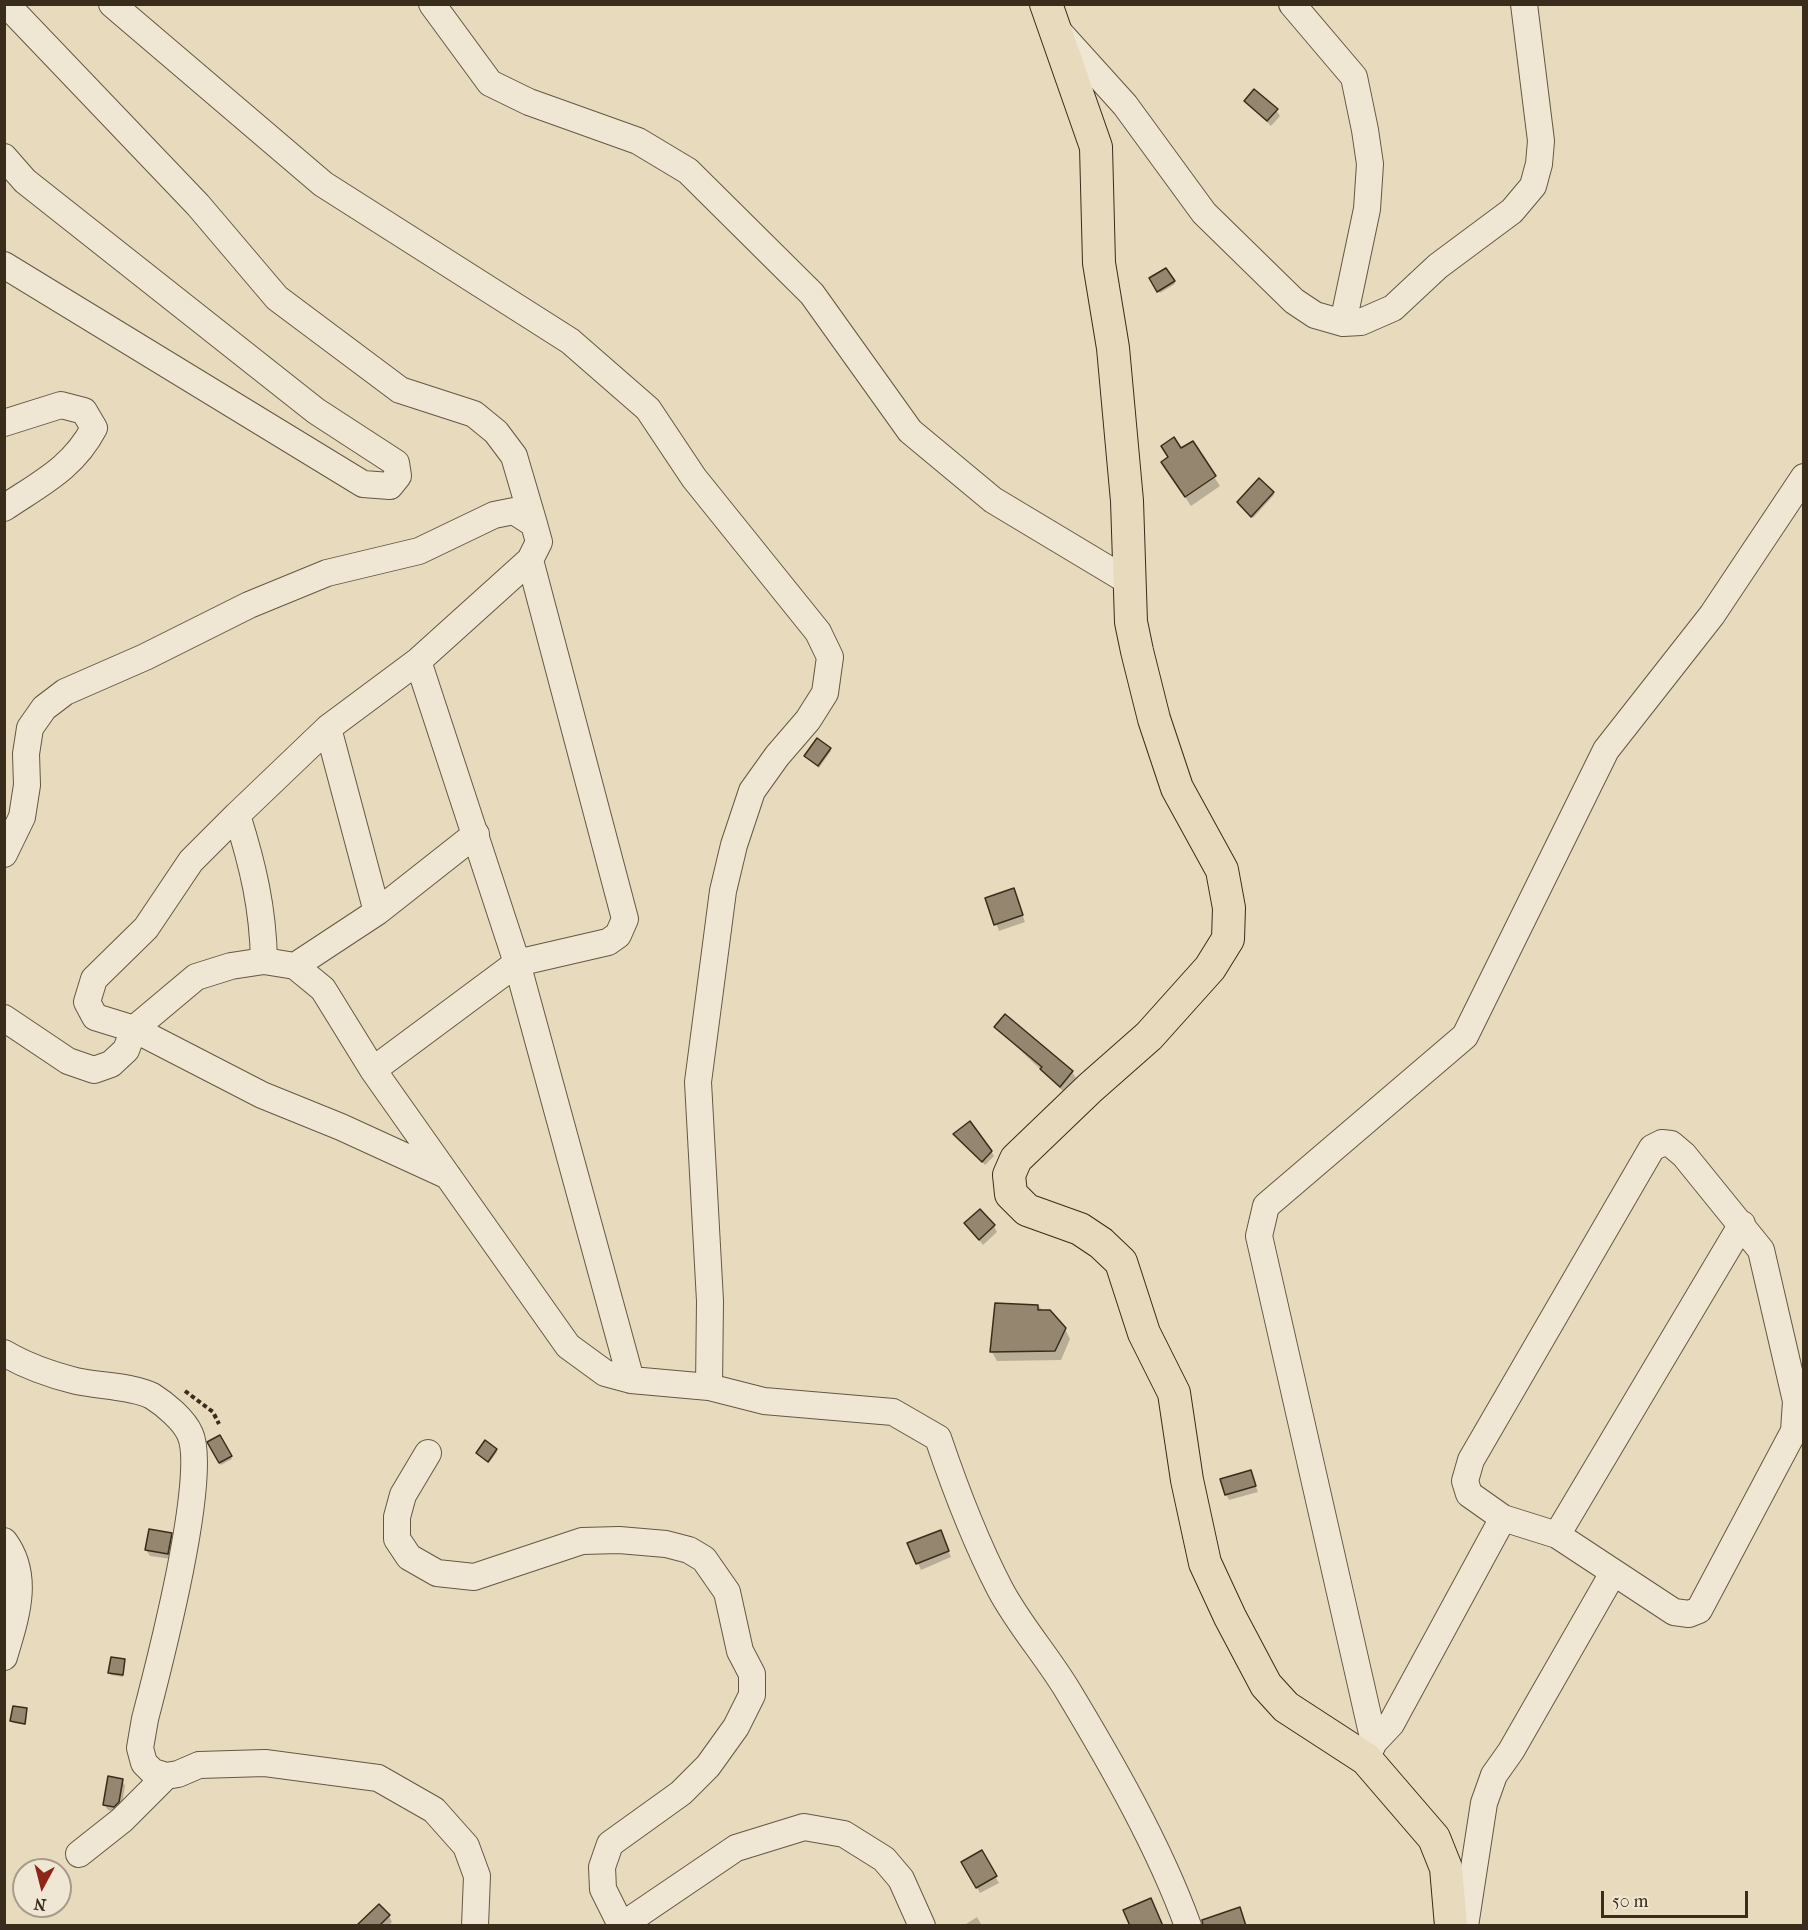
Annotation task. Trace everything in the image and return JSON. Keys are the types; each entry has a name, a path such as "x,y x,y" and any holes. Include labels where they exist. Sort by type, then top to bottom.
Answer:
{"main road":[{"path":"1049,15 1096,147 1100,263 1113,348 1127,501 1131,622 1154,719 1177,788 1222,870 1229,908 1228,939 1210,968 1149,1036 1090,1088 1016,1159 1009,1175 1011,1194 1027,1210 1080,1229 1101,1243 1121,1262 1144,1334 1174,1393 1187,1480 1205,1563 1230,1617 1266,1685 1286,1707 1370,1751 1434,1838 1446,1868 1451,1926"}],"street":[{"path":"6,4 198,205 277,298 400,390 474,414 496,432 514,456 539,542 530,560 417,661 328,728 237,815 191,861 146,928 94,979 87,1002 95,1017 134,1029 262,1095 341,1127 448,1176"},
{"path":"112,4 323,184 570,341 648,409 694,478 818,632 830,657 825,693 808,720 777,756 752,791 734,845 723,891 698,1082 710,1301 709,1387"},
{"path":"432,4 489,83 529,102 638,141 688,171 812,294 910,431 993,500 1128,581"},
{"path":"1292,4 1354,76 1365,130 1370,164 1367,209 1342,323"},
{"path":"1049,15 1125,105 1204,213 1294,301 1315,315 1342,323 1361,322 1393,308 1438,266 1512,212 1533,186 1539,164 1541,141 1524,4"},
{"path":"4,157 25,181 217,335 316,411 396,463 398,476 390,486 363,484 4,265"},
{"path":"4,423 61,405 84,411 94,428 82,451 62,469 4,508"},
{"path":"1370,1751 1259,1236 1260,1221 1266,1206 1465,1036 1606,750 1712,615 1803,477"},
{"path":"4,854 22,817 27,785 26,754 30,728 45,708 65,692 145,657 249,605 327,573 420,551 494,515 514,510 534,524"},
{"path":"372,1070 517,963 608,942 618,935 626,919 530,560"},
{"path":"417,661 517,963 631,1380"},
{"path":"328,728 377,912"},
{"path":"237,815 256,878 264,922 264,961"},
{"path":"295,966 377,912 476,834"},
{"path":"4,1018 68,1061 94,1070 111,1064 126,1050 134,1029 196,977 231,966 264,961 295,966 323,988 372,1070 568,1346 605,1373 631,1380 709,1387 764,1401 893,1412 938,1438 964,1515 1002,1592 1068,1691 1176,1891 1188,1926"},
{"path":"1662,1143 1671,1144 1742,1224 1761,1250 1796,1401 1794,1431 1699,1610 1689,1614 1674,1612 1557,1535 1503,1518 1469,1494 1465,1481 1471,1460 1652,1148 1662,1143"},
{"path":"1557,1535 1742,1224"},
{"path":"4,1353 20,1363 75,1381 150,1395 173,1413 191,1434 195,1470 192,1508 140,1748 144,1763 153,1772 166,1776 178,1774 199,1765 227,1762 265,1763 378,1778 434,1810 466,1846 477,1876 475,1926"},
{"path":"429,1454 403,1495 397,1517 397,1539 409,1557 437,1573 474,1577 582,1541 619,1540 689,1550 704,1559 727,1592 740,1651 752,1674 752,1695 736,1727 708,1766 681,1793 610,1844 602,1867 603,1889 621,1925 736,1848 804,1827 844,1834 884,1859 901,1879 922,1926"},
{"path":"1370,1751 1391,1724 1503,1518"},
{"path":"4,1541 13,1553 20,1600 4,1657"},
{"path":"1464,1926 1484,1803 1494,1775 1511,1751 1613,1573"},
{"path":"79,1854 122,1820 166,1776"}],"building":[{"path":"1254,89 1278,109 1267,121 1244,101"},
{"path":"1166,268 1175,281 1157,292 1149,278"},
{"path":"1174,437 1181,448 1193,441 1216,476 1185,497 1161,462 1168,457 1161,446"},
{"path":"1259,478 1274,492 1251,517 1237,502"},
{"path":"817,738 831,748 818,766 804,756"},
{"path":"1014,888 1023,915 994,925 985,898"},
{"path":"1005,1014 1073,1071 1060,1087 1040,1069 1042,1067 994,1027"},
{"path":"970,1121 992,1151 982,1162 953,1134"},
{"path":"980,1209 995,1225 979,1240 964,1223"},
{"path":"995,1303 1038,1305 1038,1310 1050,1310 1066,1328 1055,1351 990,1352"},
{"path":"220,1435 232,1456 219,1463 207,1442"},
{"path":"485,1440 497,1449 488,1462 476,1453"},
{"path":"1251,1470 1256,1486 1225,1495 1220,1479"},
{"path":"149,1529 172,1533 168,1554 145,1550"},
{"path":"941,1530 949,1551 916,1564 907,1543"},
{"path":"111,1657 125,1659 123,1675 108,1673"},
{"path":"13,1706 27,1708 25,1724 10,1721"},
{"path":"108,1776 123,1779 119,1802 114,1807 103,1805"},
{"path":"982,1850 997,1876 976,1888 961,1862"},
{"path":"1151,1898 1163,1926 1130,1926 1123,1910"},
{"path":"379,1904 390,1915 379,1926 356,1926"},
{"path":"1240,1907 1246,1926 1203,1926 1202,1920"}]}
